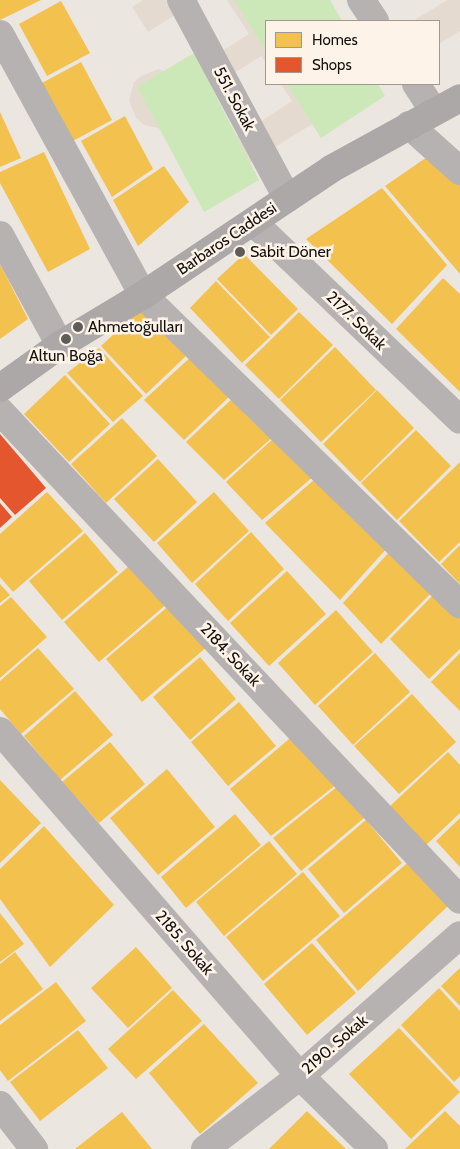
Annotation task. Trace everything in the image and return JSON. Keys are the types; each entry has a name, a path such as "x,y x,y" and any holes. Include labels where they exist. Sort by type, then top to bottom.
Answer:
{"main road":[{"name":"Barbaros Caddesi","path":"0,388 60,344 143,295 331,169 460,98"}],"street":[{"name":"551. Sokak","path":"181,0 287,198"},
{"path":"362,0 374,20"},
{"path":"0,34 143,295 460,604"},
{"path":"417,85 434,112"},
{"path":"409,125 460,171"},
{"name":"2177. Sokak","path":"253,222 460,420"},
{"path":"0,235 60,344"},
{"name":"2184. Sokak","path":"0,411 460,900"},
{"name":"2185. Sokak","path":"0,731 300,1076 374,1149"},
{"name":"2190. Sokak","path":"205,1149 300,1076 460,935"},
{"path":"0,1105 34,1149"}],"shaded area":[{"path":"143,0 199,0 148,32 132,7"},
{"path":"227,0 266,0 265,61 261,56 189,102 163,129 144,125 136,118 129,100 134,82 141,76 159,69 179,78 249,34"},
{"path":"447,0 460,0 460,31 440,43 440,20 415,20"},
{"path":"282,85 374,85 239,170 225,144 292,101"}],"green space":[{"path":"234,0 330,0 341,20 265,20 265,49"},
{"path":"194,53 259,180 204,212 137,87"},
{"path":"288,85 379,85 385,96 321,138"}],"building: Homes":[{"path":"0,0 41,0 0,20"},
{"path":"61,1 90,53 47,76 19,24"},
{"path":"81,62 112,120 71,142 40,84"},
{"path":"0,112 21,158 0,167"},
{"path":"125,116 153,169 112,197 81,141"},
{"path":"44,152 90,249 48,272 0,183 0,172"},
{"path":"433,153 460,180 460,274 385,186"},
{"path":"164,166 189,202 138,246 113,200"},
{"path":"382,188 447,265 392,324 306,239"},
{"path":"244,254 298,309 271,335 217,279"},
{"path":"0,264 28,319 0,339"},
{"path":"443,278 460,294 460,392 396,329"},
{"path":"216,281 270,337 242,363 190,308"},
{"path":"142,308 186,356 146,394 101,346"},
{"path":"299,312 333,345 279,399 245,365"},
{"path":"335,347 376,390 321,442 280,400"},
{"path":"99,348 143,396 113,422 67,373"},
{"path":"194,354 232,394 184,440 144,400"},
{"path":"65,375 110,424 69,462 24,414"},
{"path":"377,390 414,428 360,482 323,444"},
{"path":"235,396 274,436 224,480 186,442"},
{"path":"122,418 157,456 106,503 71,464"},
{"path":"416,430 451,466 397,520 361,483"},
{"path":"275,437 314,476 262,520 226,482"},
{"path":"158,459 197,502 154,542 114,499"},
{"path":"460,462 460,542 439,562 399,521"},
{"path":"316,478 388,547 340,600 265,523"},
{"path":"47,492 83,531 13,592 0,577 0,534"},
{"path":"214,492 249,531 192,583 157,543"},
{"path":"251,532 284,569 228,621 195,584"},
{"path":"85,533 118,572 62,620 29,581"},
{"path":"460,545 460,584 441,564"},
{"path":"391,550 435,589 381,644 343,603"},
{"path":"135,561 169,602 99,662 64,622"},
{"path":"287,571 326,614 269,666 230,623"},
{"path":"0,584 10,595 0,603"},
{"path":"437,591 460,613 460,649 429,679 390,639"},
{"path":"11,597 47,637 0,678 0,606"},
{"path":"171,604 208,646 142,702 106,659"},
{"path":"336,610 373,652 315,705 278,663"},
{"path":"38,648 74,689 21,734 0,709 0,681"},
{"path":"375,653 410,692 353,745 318,706"},
{"path":"460,653 460,711 431,682"},
{"path":"200,657 236,699 190,740 153,697"},
{"path":"75,691 113,735 60,780 24,736"},
{"path":"412,694 456,742 399,794 354,746"},
{"path":"239,702 276,746 228,786 191,742"},
{"path":"295,734 337,784 271,836 230,789"},
{"path":"110,742 145,784 99,823 62,782"},
{"path":"448,752 460,765 460,813 425,846 389,807"},
{"path":"167,769 215,827 158,875 110,818"},
{"path":"0,780 41,823 0,863"},
{"path":"338,786 364,818 301,871 273,838"},
{"path":"235,814 261,845 186,908 161,877"},
{"path":"460,818 460,867 436,841"},
{"path":"366,820 402,863 344,913 308,869"},
{"path":"44,826 114,905 50,967 0,899 0,869"},
{"path":"269,841 297,874 224,936 196,902"},
{"path":"411,860 449,905 358,991 316,940"},
{"path":"303,872 340,916 263,981 226,937"},
{"path":"0,913 24,944 0,962"},
{"path":"312,943 356,993 307,1035 264,984"},
{"path":"136,947 172,988 128,1028 91,988"},
{"path":"15,952 43,989 0,1021 0,964"},
{"path":"460,968 460,1006 441,986"},
{"path":"56,982 86,1021 8,1081 0,1070 0,1025"},
{"path":"439,988 460,1011 460,1076 454,1082 401,1025"},
{"path":"173,990 202,1021 136,1079 108,1049"},
{"path":"204,1024 258,1083 200,1134 149,1073"},
{"path":"399,1028 460,1092 411,1139 349,1074"},
{"path":"78,1030 108,1068 40,1121 10,1082"},
{"path":"307,1111 346,1149 269,1149"},
{"path":"445,1111 460,1126 460,1149 405,1149"},
{"path":"122,1112 152,1149 75,1149"}],"building: Shops":[{"path":"0,434 46,488 15,515 0,498"},
{"path":"0,503 12,517 0,528"}],"place":[{"name":"Sabit Döner","path":"240,252"},
{"name":"Ahmetoğulları","path":"78,327"},
{"name":"Altun Boğa","path":"66,339"}]}
